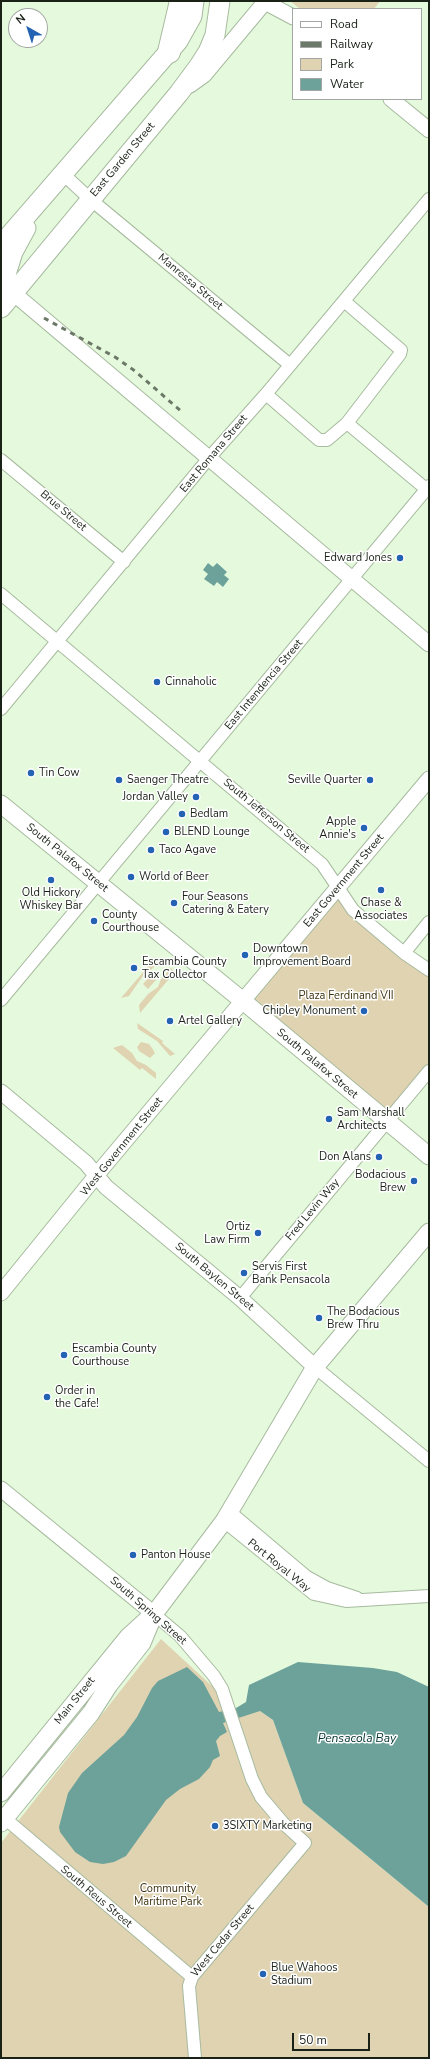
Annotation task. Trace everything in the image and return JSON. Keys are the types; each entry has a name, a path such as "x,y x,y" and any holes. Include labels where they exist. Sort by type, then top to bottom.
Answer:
{"highway":[{"path":"169,52 181,1"}],"main road":[{"path":"1,245 62,173 169,52 189,23 194,1"},
{"name":"East Garden Street","path":"1,308 6,287 90,199 179,93 203,60 212,43 218,26 220,1"},
{"path":"6,287 13,252 42,196"},
{"name":"South Palafox Street","path":"1,804 243,1001 386,1122 429,1156"},
{"path":"2,1819 91,1713 109,1685 142,1643 154,1614 227,1516 315,1367 429,1232"},
{"name":"Main Street","path":"1,1793 128,1637 154,1614"}],"street":[{"path":"179,93 204,75 278,7"},
{"path":"393,100 429,130"},
{"name":"Manressa Street","path":"62,173 90,199 290,365"},
{"name":"East Romana Street","path":"1,710 209,458 266,394 429,199"},
{"path":"6,287 429,644"},
{"path":"266,394 319,440 327,440 347,423 400,354 400,350 344,301"},
{"path":"347,423 427,487"},
{"name":"Brue Street","path":"1,460 124,562"},
{"name":"East Intendencia Street","path":"1,1000 427,487"},
{"name":"South Jefferson Street","path":"1,594 201,760 322,864 339,887 353,910 404,953 429,970"},
{"name":"East Government Street","path":"243,1001 429,779"},
{"path":"404,953 429,922"},
{"name":"West Government Street","path":"1,1293 243,1001"},
{"name":"Fred Levin Way","path":"240,1298 429,1071"},
{"name":"South Baylen Street","path":"1,1092 86,1164 106,1187 240,1298 315,1367 429,1462"},
{"name":"South Spring Street","path":"1,1489 180,1636 214,1676 222,1689 252,1779 261,1797 283,1823 305,1843"},
{"name":"Port Royal Way","path":"227,1516 299,1577 314,1594 338,1601 429,1596"},
{"name":"Port Royal Way","path":"299,1577 359,1599"},
{"path":"314,1594 321,1584"},
{"name":"South Reus Street","path":"2,1819 192,1976"},
{"name":"West Cedar Street","path":"195,2058 189,1986 192,1976 305,1843"}],"green space":[{"path":"290,1 380,1 375,8 299,8"},
{"name":"Plaza Ferdinand VII","path":"339,887 353,910 429,970 429,1071 386,1122 243,1001"},
{"path":"156,957 160,960 152,969 145,973 129,996 121,998"},
{"path":"171,968 175,972 140,1013 139,1005 148,994 158,987 161,979"},
{"path":"151,975 156,980 148,989 143,984"},
{"path":"137,1023 163,1041 162,1043 175,1054 170,1056 157,1041 138,1029"},
{"path":"141,1042 149,1044 155,1053 150,1058 139,1051 137,1047"},
{"path":"122,1045 132,1053 137,1061 146,1065 156,1073 156,1079 142,1068 140,1070 113,1048"},
{"name":"Community Maritime Park","path":"161,1639 236,1708 260,1711 273,1720 303,1803 429,1907 429,2058 1,2058 1,1843"}],"water":[{"path":"208,563 213,567 217,563 227,572 224,575 229,579 223,587 217,582 214,586 204,579 208,574 203,570"},
{"name":"Pensacola Bay","path":"298,1662 373,1668 397,1672 429,1687 429,1907 303,1803 273,1720 260,1711 223,1723 227,1732 220,1736 216,1741 220,1756 213,1760 210,1767 199,1779 180,1789 166,1800 126,1856 114,1862 103,1864 90,1862 75,1852 60,1832 59,1827 68,1793 82,1773 124,1735 137,1717 152,1688 158,1681 187,1667 203,1682 219,1712 236,1708 246,1702 249,1685"}],"railway":[{"path":"44,318 115,357 135,371 182,412"}],"place":[{"name":"Edward Jones","path":"400,558"},
{"name":"Cinnaholic","path":"157,682"},
{"name":"Tin Cow","path":"31,773"},
{"name":"Saenger Theatre","path":"119,780"},
{"name":"Seville Quarter","path":"370,780"},
{"name":"Jordan Valley","path":"196,797"},
{"name":"Bedlam","path":"182,814"},
{"name":"Apple Annie's","path":"364,828"},
{"name":"BLEND Lounge","path":"166,832"},
{"name":"Taco Agave","path":"151,850"},
{"name":"World of Beer","path":"131,877"},
{"name":"Old Hickory Whiskey Bar","path":"51,880"},
{"name":"Chase & Associates","path":"381,890"},
{"name":"Four Seasons Catering & Eatery","path":"174,903"},
{"name":"County Courthouse","path":"94,921"},
{"name":"Downtown Improvement Board","path":"245,955"},
{"name":"Escambia County Tax Collector","path":"134,968"},
{"name":"Chipley Monument","path":"364,1011"},
{"name":"Artel Gallery","path":"170,1021"},
{"name":"Sam Marshall Architects","path":"329,1119"},
{"name":"Don Alans","path":"379,1157"},
{"name":"Bodacious Brew","path":"414,1181"},
{"name":"Ortiz Law Firm","path":"258,1233"},
{"name":"Servis First Bank Pensacola","path":"244,1273"},
{"name":"The Bodacious Brew Thru","path":"319,1318"},
{"name":"Escambia County Courthouse","path":"64,1355"},
{"name":"Order in the Cafe!","path":"47,1397"},
{"name":"Panton House","path":"133,1555"},
{"name":"3SIXTY Marketing","path":"215,1826"},
{"name":"Blue Wahoos Stadium","path":"263,1974"}]}
